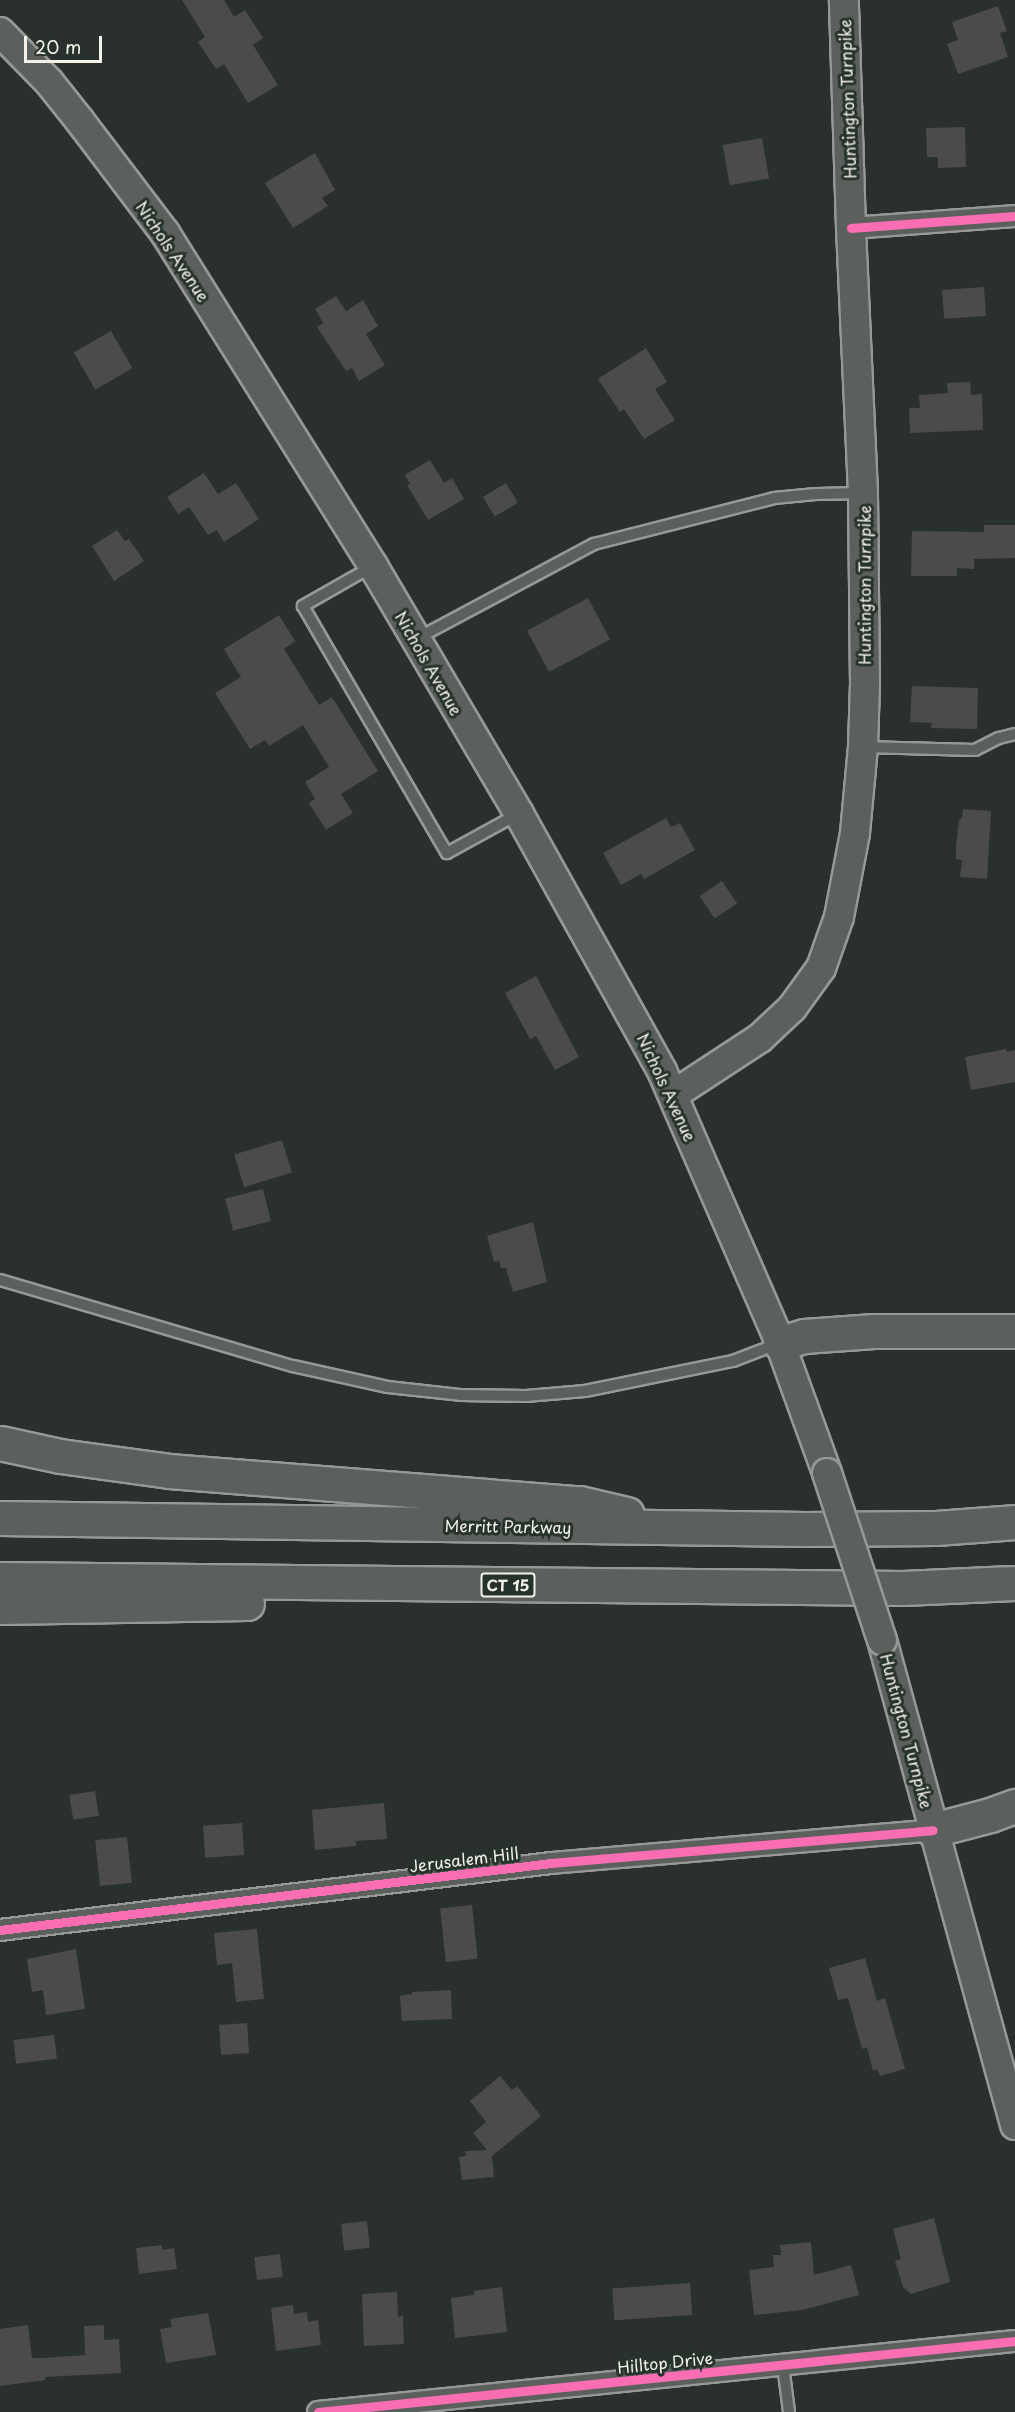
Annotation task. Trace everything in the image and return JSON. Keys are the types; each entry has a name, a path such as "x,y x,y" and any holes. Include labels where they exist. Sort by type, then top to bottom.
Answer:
{"highway":[{"path":"780,1343 804,1336 874,1331 1015,1331"},
{"path":"0,1443 60,1456 169,1471 580,1503 687,1528"},
{"name":"Merritt Parkway","path":"0,1518 687,1528 936,1528 1015,1522"},
{"name":"CT 15","path":"0,1579 903,1588 1015,1583"},
{"path":"0,1607 359,1602 558,1585"},
{"path":"933,1830 1015,1806"}],"main road":[{"name":"Huntington Turnpike","path":"673,1095 760,1038 792,1008 821,968 839,917 855,832 863,747 863,494 844,0"},
{"name":"Nichols Avenue","path":"0,32 49,82 165,233 373,566 414,640 519,814 612,978 673,1095 780,1343"},
{"name":"Huntington Turnpike","path":"780,1343 827,1473 882,1640 1015,2125"}],"street":[{"path":"851,228 1015,216"},
{"name":"Jerusalem Hill","path":"0,1930 551,1863 933,1830"},
{"name":"Hilltop Drive","path":"318,2412 1015,2341"}],"lane":[{"path":"414,640 594,543 774,498 816,494 863,494"},
{"path":"373,566 303,606 447,853 519,814"},
{"path":"863,747 975,750 999,738 1015,734"},
{"path":"0,1280 293,1366 388,1387 460,1395 526,1396 585,1391 733,1361 780,1343"},
{"path":"783,2365 789,2412"}],"building":[{"path":"182,0 224,0 234,17 245,10 263,38 253,45 278,85 248,103 224,64 216,69 198,42 205,37"},
{"path":"998,6 1007,31 1000,33 1008,57 958,74 947,44 958,40 952,22"},
{"path":"965,127 966,167 938,168 938,157 927,157 926,128"},
{"path":"762,138 769,178 730,185 723,145"},
{"path":"315,153 335,190 322,198 328,206 293,228 265,183"},
{"path":"984,287 986,316 944,319 942,290"},
{"path":"336,296 346,311 363,300 378,326 366,334 385,365 359,381 352,368 346,371 317,327 323,323 315,309"},
{"path":"111,331 132,368 95,390 74,352"},
{"path":"646,348 667,382 655,389 675,420 644,439 624,409 620,412 598,379"},
{"path":"970,382 971,395 982,394 983,430 910,433 909,408 920,408 919,395 948,393 947,383"},
{"path":"430,460 444,483 452,478 464,499 428,520 407,485 410,484 405,475"},
{"path":"204,473 218,494 236,483 259,519 224,542 217,530 208,535 189,507 178,514 167,497"},
{"path":"506,483 518,503 495,517 483,497"},
{"path":"984,525 1015,525 1015,558 974,559 974,569 957,568 957,576 911,576 912,531 984,532"},
{"path":"117,530 125,541 129,539 144,561 114,581 92,546"},
{"path":"588,598 610,639 549,672 527,630"},
{"path":"279,615 295,641 284,649 319,705 332,697 378,771 341,794 353,813 326,830 309,803 315,799 305,782 329,767 303,725 269,746 265,740 250,749 215,693 241,677 224,649"},
{"path":"912,686 978,688 977,729 931,728 932,723 910,722"},
{"path":"963,809 991,811 987,879 960,877 962,860 956,859 956,845"},
{"path":"666,818 671,827 680,823 695,850 644,879 641,874 621,885 603,853"},
{"path":"722,881 737,903 715,918 700,896"},
{"path":"536,976 579,1057 555,1070 536,1036 530,1039 505,993"},
{"path":"1006,1049 1007,1052 1015,1050 1015,1082 971,1090 965,1057"},
{"path":"282,1140 292,1173 244,1187 234,1155"},
{"path":"263,1189 271,1221 233,1230 225,1198"},
{"path":"533,1222 547,1282 513,1292 506,1268 501,1268 499,1261 494,1262 487,1236"},
{"path":"95,1791 99,1816 73,1820 69,1795"},
{"path":"384,1803 387,1839 356,1841 356,1846 315,1850 312,1810"},
{"path":"242,1823 244,1855 205,1858 203,1826"},
{"path":"127,1837 132,1883 100,1886 95,1840"},
{"path":"472,1905 478,1959 446,1962 440,1908"},
{"path":"257,1929 264,1999 236,2002 232,1963 217,1965 214,1933"},
{"path":"76,1949 85,2009 46,2015 43,1990 32,1992 27,1959"},
{"path":"865,1958 877,2001 885,1998 905,2069 880,2076 877,2069 873,2071 867,2047 862,2049 848,1998 838,2000 829,1968"},
{"path":"451,1990 452,2019 402,2021 400,1996 412,1994 412,1992"},
{"path":"247,2023 249,2053 221,2055 219,2025"},
{"path":"54,2035 57,2059 16,2064 13,2040"},
{"path":"500,2076 512,2090 517,2086 541,2116 492,2156 494,2177 462,2180 459,2157 466,2156 465,2151 487,2150 473,2133 486,2122 470,2101"},
{"path":"934,2218 950,2282 911,2294 903,2287 895,2261 901,2259 893,2229"},
{"path":"367,2221 370,2248 344,2251 341,2224"},
{"path":"811,2242 814,2275 851,2265 859,2295 802,2310 754,2315 749,2270 774,2267 773,2255 781,2255 780,2245"},
{"path":"162,2245 162,2250 174,2248 177,2269 139,2274 136,2248"},
{"path":"280,2254 283,2277 257,2280 254,2257"},
{"path":"690,2283 692,2315 614,2320 612,2288"},
{"path":"502,2287 507,2332 455,2338 451,2298 474,2295 474,2291"},
{"path":"397,2292 398,2317 403,2316 404,2344 364,2346 362,2294"},
{"path":"293,2305 294,2314 307,2312 308,2322 318,2320 321,2345 276,2351 271,2308"},
{"path":"208,2313 216,2355 166,2363 160,2329 172,2327 170,2319"},
{"path":"28,2325 32,2358 43,2358 85,2355 84,2326 104,2325 104,2340 119,2339 121,2373 45,2377 45,2380 0,2386 0,2329"}],"cycle path":[{"path":"851,228 1015,216"},
{"path":"0,1930 551,1863 933,1830"},
{"path":"318,2412 1015,2341"}]}
